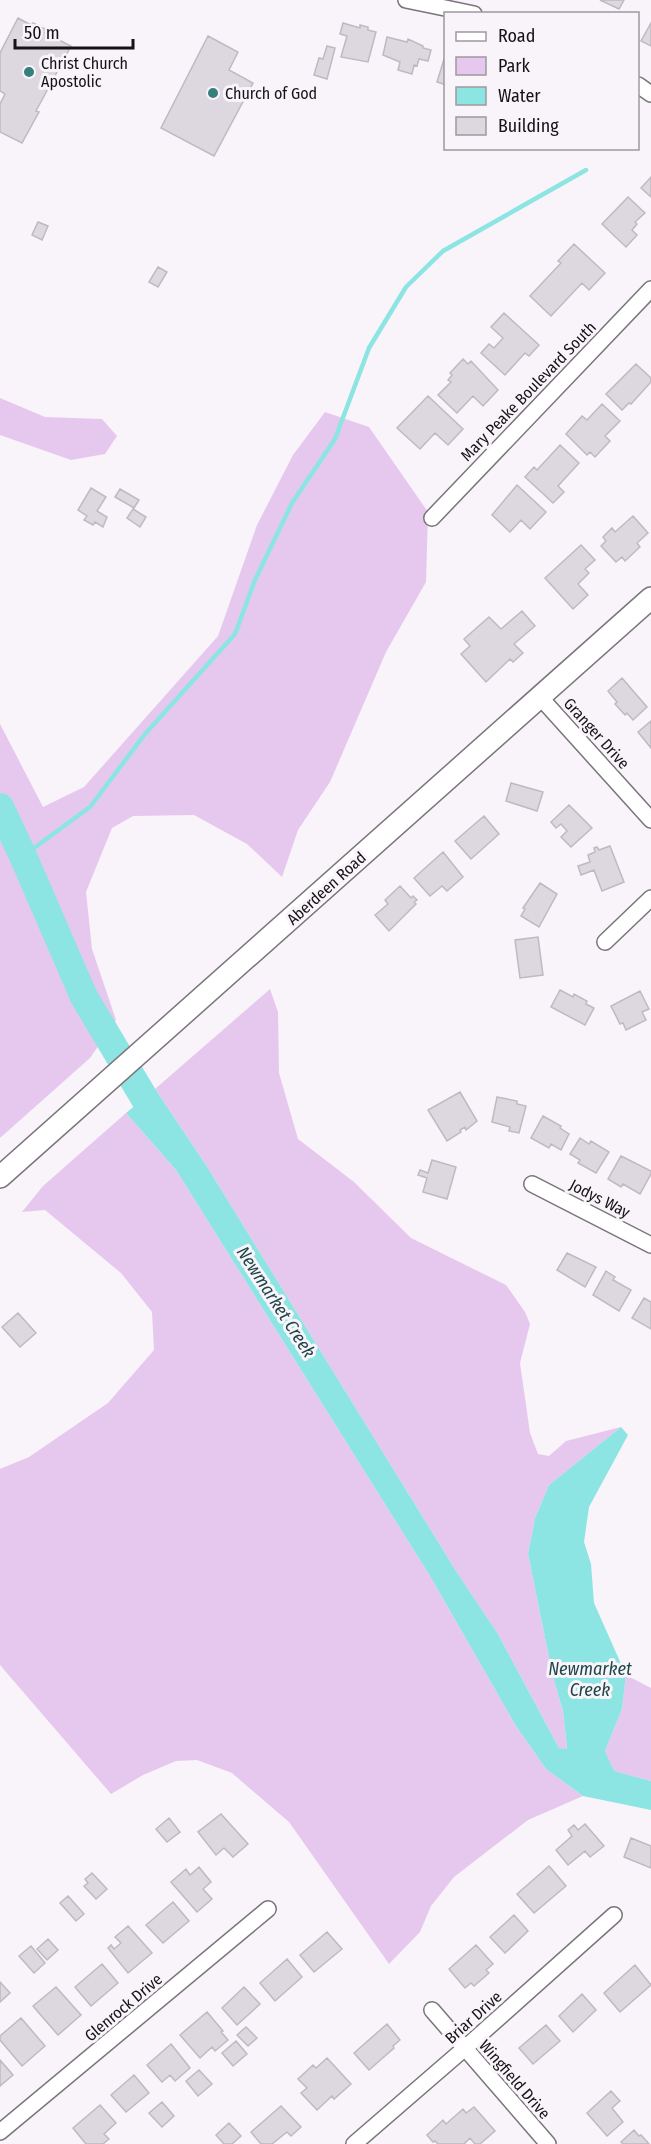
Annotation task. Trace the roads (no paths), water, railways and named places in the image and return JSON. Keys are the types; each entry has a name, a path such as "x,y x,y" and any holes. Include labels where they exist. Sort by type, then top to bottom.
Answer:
{"main road":[{"name":"Aberdeen Road","path":"0,1178 651,597"}],"street":[{"path":"406,0 455,4 470,12"},
{"name":"Mary Peake Boulevard South","path":"432,518 651,289"},
{"name":"Granger Drive","path":"540,697 651,820"},
{"path":"605,942 651,898"},
{"name":"Jodys Way","path":"532,1184 649,1240"},
{"name":"Glenrock Drive","path":"0,2132 268,1909"},
{"name":"Briar Drive","path":"354,2144 614,1915"},
{"name":"Wingfield Drive","path":"432,2010 548,2144"}],"water":[{"name":"Newmarket Creek","path":"155,1089 206,1165 456,1571 498,1634 559,1748 567,1749 563,1711 553,1677 528,1554 535,1518 549,1485 621,1427 628,1435 589,1507 584,1542 591,1564 594,1603 626,1675 622,1709 605,1751 614,1771 651,1781 651,1810 583,1796 546,1769 516,1726 430,1576 176,1170 126,1113"}],"waterway":[{"path":"23,856 90,807 145,734 235,634 255,580 292,503 335,439 369,348 406,287 443,251 586,170"},
{"name":"Newmarket Creek","path":"0,807 84,997 164,1131"}],"place":[{"name":"Christ Church Apostolic","path":"29,72"},
{"name":"Church of God","path":"213,93"}]}
